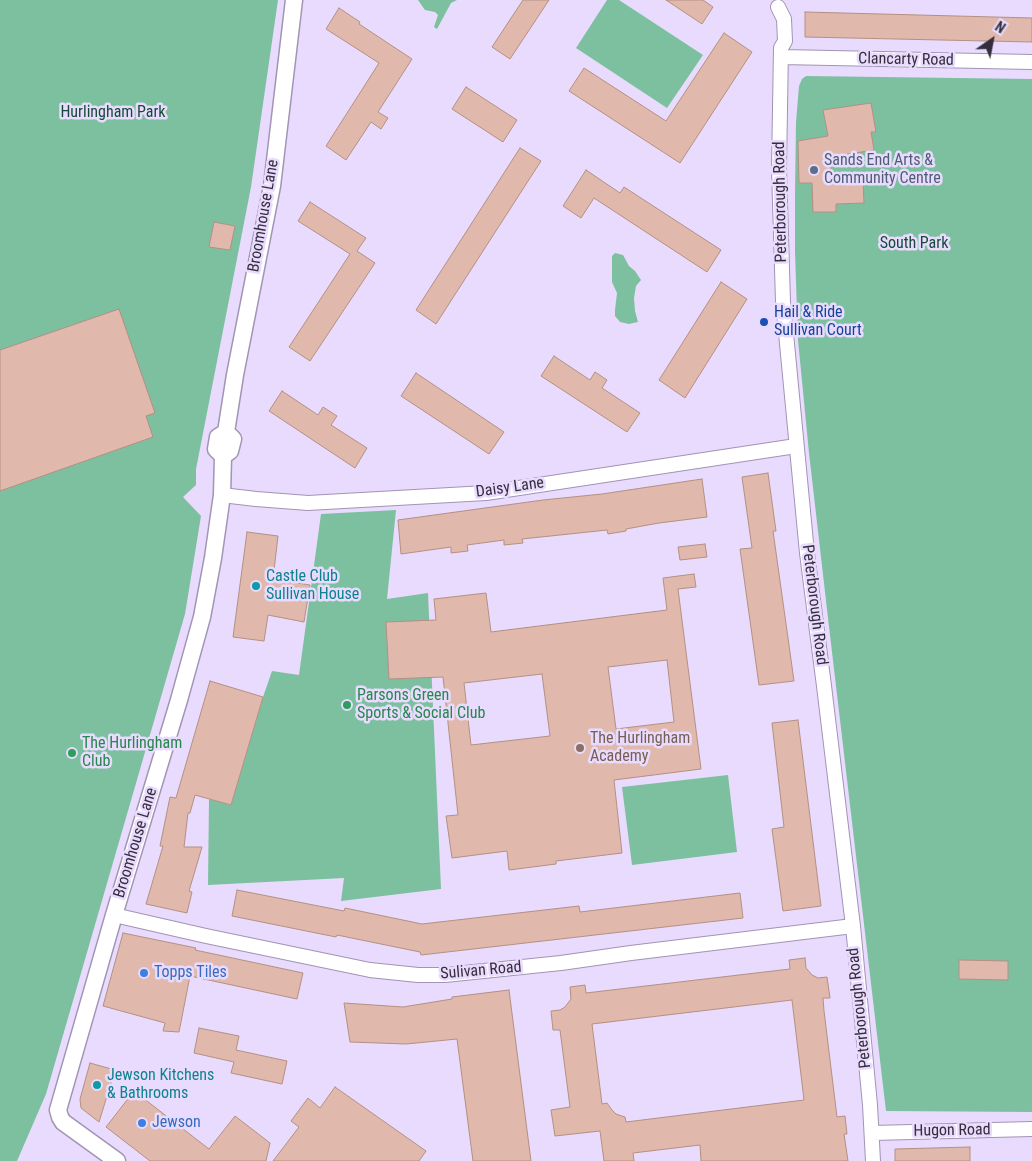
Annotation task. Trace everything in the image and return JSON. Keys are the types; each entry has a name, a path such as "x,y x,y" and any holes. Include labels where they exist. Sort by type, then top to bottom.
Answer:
{"street":[{"name":"Broomhouse Lane","path":"117,1161 63,1122 58,1110 202,616 222,495 223,456 230,451 232,439 226,432 235,375 272,186 294,0"},
{"name":"Peterborough Road","path":"778,4 784,20 785,41 781,52 780,169 783,302 807,552 852,926 873,1161"},
{"name":"Clancarty Road","path":"781,52 1032,62"},
{"name":"Daisy Lane","path":"222,495 256,500 308,503 486,493 796,446"},
{"name":"Sulivan Road","path":"114,915 370,970 418,975 445,975 561,963 852,926"},
{"name":"Hugon Road","path":"872,1133 1032,1129"}],"green space":[{"name":"The Hurlingham Club","path":"0,0 278,0 251,187 196,469 196,485 183,497 201,516 185,614 46,1094 17,1161 0,1161"},
{"path":"418,0 457,0 451,3 437,29 434,27 438,15 435,12 425,10"},
{"path":"607,0 619,0 703,55 667,108 576,48"},
{"name":"South Park","path":"806,76 1032,79 1032,1112 886,1111 809,453 798,340 795,252 796,122 799,86 802,79"},
{"path":"615,253 623,255 629,266 641,280 636,286 634,298 638,322 629,324 620,322 615,316 617,293 612,282 612,256"},
{"name":"Parsons Green Sports & Social Club","path":"396,510 387,599 428,593 441,889 341,901 344,878 208,885 209,799 231,805 272,671 299,675 321,514"},
{"path":"728,775 737,852 632,865 622,787"}],"building":[{"path":"523,0 549,0 510,59 492,47"},
{"path":"666,0 703,0 713,7 702,24"},
{"path":"339,8 360,22 359,24 412,59 378,112 388,118 381,129 371,122 346,160 326,146 379,63 326,29"},
{"path":"805,12 1032,18 1032,42 805,37"},
{"path":"724,33 752,52 680,163 569,91 584,68 666,121"},
{"path":"466,87 517,120 503,142 452,109"},
{"name":"Sands End Arts & Community Centre","path":"871,103 876,132 871,132 874,150 830,157 831,182 863,181 864,203 836,204 836,212 813,212 812,183 799,183 798,141 828,136 823,110"},
{"path":"520,148 541,161 436,324 416,310"},
{"path":"586,170 620,193 624,187 721,250 707,272 594,198 581,218 563,206"},
{"path":"310,202 366,238 357,251 375,263 310,361 289,347 350,254 298,221"},
{"path":"214,222 235,226 230,250 209,247"},
{"path":"721,282 747,299 685,398 659,380"},
{"path":"119,309 155,413 146,416 153,437 0,491 0,350"},
{"path":"554,356 590,380 595,372 607,380 602,388 640,413 627,432 541,376"},
{"path":"416,373 504,432 489,454 401,396"},
{"path":"282,391 318,415 323,407 337,416 331,425 367,448 355,468 269,411"},
{"path":"768,473 776,531 773,531 794,681 759,685 740,549 752,548 742,477"},
{"path":"702,479 707,517 659,523 608,534 607,530 522,539 523,543 504,545 504,540 467,545 468,551 451,553 451,547 401,554 398,520"},
{"name":"Castle Club Sullivan House","path":"247,532 278,536 273,579 310,585 304,622 268,615 264,641 233,637"},
{"path":"705,544 707,557 680,560 678,547"},
{"path":"694,574 696,587 678,589 701,769 614,780 622,853 556,861 556,864 509,870 507,851 452,858 446,816 458,815 443,677 389,679 386,622 436,620 434,599 486,593 491,632 667,610 663,578","holes":["667,660 674,722 616,729 608,667","542,674 550,736 471,745 464,683"]},
{"path":"210,681 263,697 231,805 195,795 190,813 188,813 184,847 202,847 189,891 192,892 187,913 146,904 163,846 160,846 170,797 176,798"},
{"path":"798,720 821,906 783,911 772,829 784,827 772,723"},
{"path":"237,890 344,911 345,908 422,924 579,906 580,912 740,893 743,918 421,955 420,952 232,916"},
{"path":"123,933 303,973 297,999 190,976 179,1032 163,1031 165,1023 103,1006"},
{"path":"805,958 806,968 812,975 818,978 827,977 830,998 823,998 824,1011 837,1117 845,1116 847,1134 844,1134 848,1161 701,1161 700,1145 633,1153 634,1161 604,1161 600,1131 555,1136 551,1110 570,1107 560,1030 553,1030 551,1011 560,1010 565,1007 571,999 570,987 585,985 586,993 790,969 789,960","holes":["792,1000 804,1100 626,1122 625,1117 616,1114 607,1103 602,1104 592,1024"]},
{"path":"959,960 1008,961 1008,980 959,979"},
{"path":"509,990 531,1161 473,1161 457,1039 406,1044 350,1042 344,1003 403,1007 452,999 452,997"},
{"path":"199,1028 239,1036 236,1050 287,1061 282,1084 231,1073 234,1062 194,1053"},
{"name":"Jewson Kitchens & Bathrooms","path":"90,1063 115,1070 99,1122 81,1108 80,1099"},
{"path":"335,1087 426,1151 419,1161 273,1161 299,1127 291,1121 308,1098 320,1108"},
{"name":"Jewson","path":"134,1091 209,1149 235,1116 270,1143 266,1161 150,1161 106,1127"},
{"path":"970,1147 970,1161 895,1161 895,1149"}],"place":[{"name":"Sands End Arts & Community Centre","path":"814,170"},
{"name":"Hail & Ride Sullivan Court","path":"764,322"},
{"name":"Castle Club Sullivan House","path":"256,586"},
{"name":"Parsons Green Sports & Social Club","path":"347,705"},
{"name":"The Hurlingham Academy","path":"580,748"},
{"name":"The Hurlingham Club","path":"72,753"},
{"name":"Topps Tiles","path":"144,973"},
{"name":"Jewson Kitchens & Bathrooms","path":"97,1085"},
{"name":"Jewson","path":"142,1123"}],"park label":[{"name":"Hurlingham Park","path":"113,113"}]}
